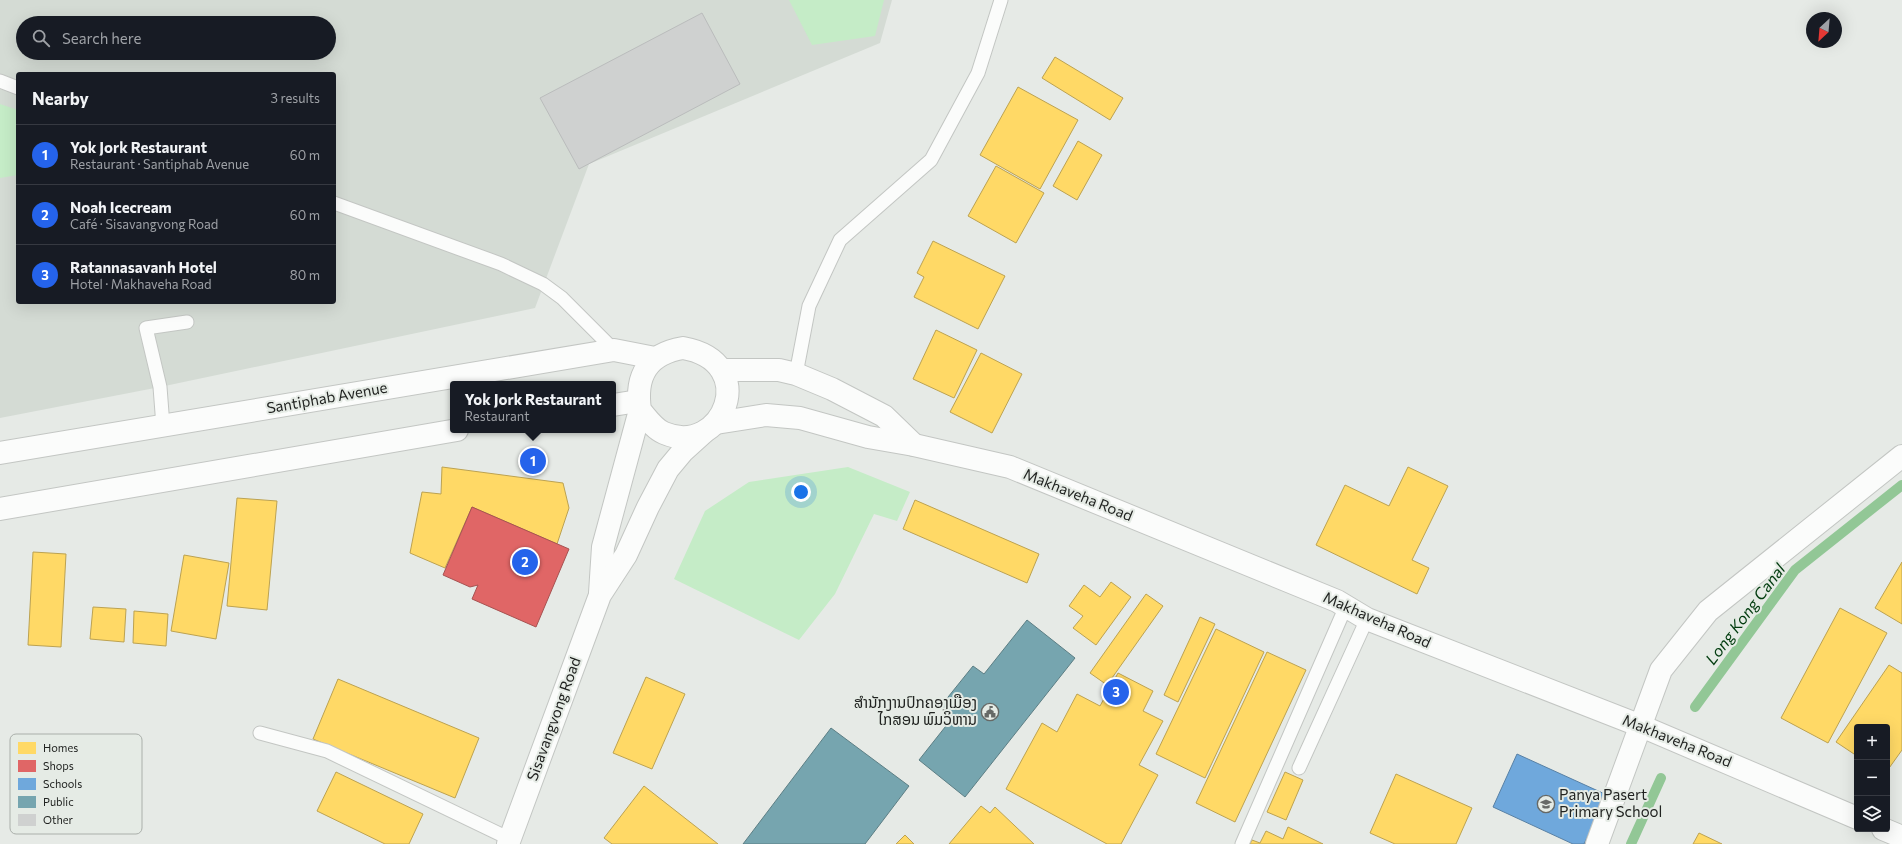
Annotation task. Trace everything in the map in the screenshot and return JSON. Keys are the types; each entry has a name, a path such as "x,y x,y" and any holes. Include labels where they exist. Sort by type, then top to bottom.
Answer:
{"street":[{"path":"683,348 698,351 712,358 722,370 727,383 727,398 724,411 710,427 683,451 668,470 626,555 600,594 603,547 639,406 640,384 645,369 655,358 668,351 683,348"},
{"name":"Santiphab Avenue","path":"0,453 614,350 655,358"},
{"path":"722,370 779,370 796,374 832,389 884,416 914,445"},
{"path":"616,405 639,406"},
{"path":"639,406 652,424 663,432 677,437 691,436 710,427"},
{"name":"Makhaveha Road","path":"710,427 766,415 800,418 868,437 914,445 1010,467 1346,606 1367,619 1641,726 1854,817"},
{"path":"0,509 450,431"},
{"path":"1597,844 1661,670 1708,611 1902,456"},
{"name":"Sisavangvong Road","path":"509,842 600,594"},
{"path":"1890,832 1902,837"}],"lane":[{"path":"796,374 808,306 840,240 931,160 978,73 1001,0"},
{"path":"0,81 16,87"},
{"path":"336,204 501,264 543,284 562,298 614,350"},
{"path":"162,426 160,387 146,328 188,322"},
{"path":"1242,844 1346,606"},
{"path":"1298,768 1367,619"},
{"path":"260,733 326,751 509,842"}],"shaded area":[{"path":"0,0 892,0 880,43 589,164 535,308 160,387 0,418"}],"green space":[{"path":"789,0 884,0 875,36 812,45"},
{"path":"0,104 16,109 16,175 0,178"},
{"path":"848,467 910,492 897,521 874,514 835,594 799,640 674,579 705,511 749,482"}],"building: Homes":[{"path":"1055,57 1123,98 1110,120 1042,78"},
{"path":"1018,87 1078,120 1040,189 980,155"},
{"path":"1078,141 1102,155 1077,200 1053,186"},
{"path":"996,166 1044,193 1016,243 968,216"},
{"path":"933,241 1005,276 978,329 914,297 924,277 917,273"},
{"path":"936,330 977,350 954,398 913,379"},
{"path":"981,353 1022,374 992,433 950,412"},
{"path":"442,467 563,483 569,508 557,544 472,507 445,568 410,553 422,492 441,494"},
{"path":"1408,467 1448,486 1412,560 1429,568 1417,594 1316,545 1345,485 1389,506"},
{"path":"237,498 277,501 267,610 227,606"},
{"path":"915,500 1039,554 1027,583 903,529"},
{"path":"33,552 66,554 61,647 28,645"},
{"path":"184,555 229,563 216,639 171,631"},
{"path":"1902,562 1902,624 1875,608"},
{"path":"1111,582 1131,597 1096,645 1073,628 1083,616 1069,606 1084,585 1100,597"},
{"path":"1146,594 1163,606 1107,685 1090,673"},
{"path":"93,607 126,609 124,642 90,639"},
{"path":"1840,608 1887,633 1828,743 1781,718"},
{"path":"134,611 168,614 166,646 133,643"},
{"path":"1200,617 1215,624 1178,702 1164,695"},
{"path":"1216,629 1264,652 1205,778 1156,754"},
{"path":"1267,652 1306,670 1235,822 1196,803"},
{"path":"1889,665 1902,673 1902,750 1890,767 1890,724 1854,724 1854,754 1836,742"},
{"path":"1118,673 1153,691 1143,711 1163,721 1139,765 1158,775 1121,844 1107,844 1006,789 1042,723 1057,732 1077,694 1100,706"},
{"path":"646,677 685,694 652,769 613,753"},
{"path":"338,679 479,738 455,798 313,739"},
{"path":"336,772 423,814 409,844 385,844 317,811"},
{"path":"1285,772 1303,780 1286,820 1267,812"},
{"path":"1396,774 1472,808 1456,844 1395,844 1370,833"},
{"path":"644,786 718,844 612,844 604,838"},
{"path":"981,806 990,813 995,807 1034,844 949,844"},
{"path":"1288,827 1323,844 1250,844 1252,840 1260,843 1266,831 1283,839"},
{"path":"1699,833 1722,844 1693,844"},
{"path":"905,835 914,844 896,844"}],"building: Shops":[{"path":"472,507 569,549 536,627 472,599 478,585 470,587 443,575"}],"building: Schools":[{"path":"1517,754 1607,795 1584,844 1573,844 1493,807"}],"building: Public":[{"name":"ສຳນັກງານປົກຄອງເມືອງ ໄກສອນ ພົມວິຫານ","path":"1027,620 1075,658 965,797 919,760 953,717 940,707 973,666 984,674"},
{"name":"ສຳນັກງານປົກຄອງເມືອງ ໄກສອນ ພົມວິຫານ","path":"831,728 909,786 865,844 743,844"}],"building: Other":[{"path":"702,13 740,84 579,169 540,98"}],"waterway":[{"name":"Long Kong Canal","path":"1695,707 1795,570 1902,485"},
{"name":"Long Kong Canal","path":"1631,844 1661,778"}],"place":[{"name":"Yok Jork Restaurant","path":"533,461"},
{"name":"Noah Icecream","path":"525,562"},
{"name":"Ratannasavanh Hotel","path":"1116,692"},
{"name":"ສຳນັກງານປົກຄອງເມືອງ ໄກສອນ ພົມວິຫານ","path":"990,712"},
{"name":"Panya Pasert Primary School","path":"1546,804"}]}
